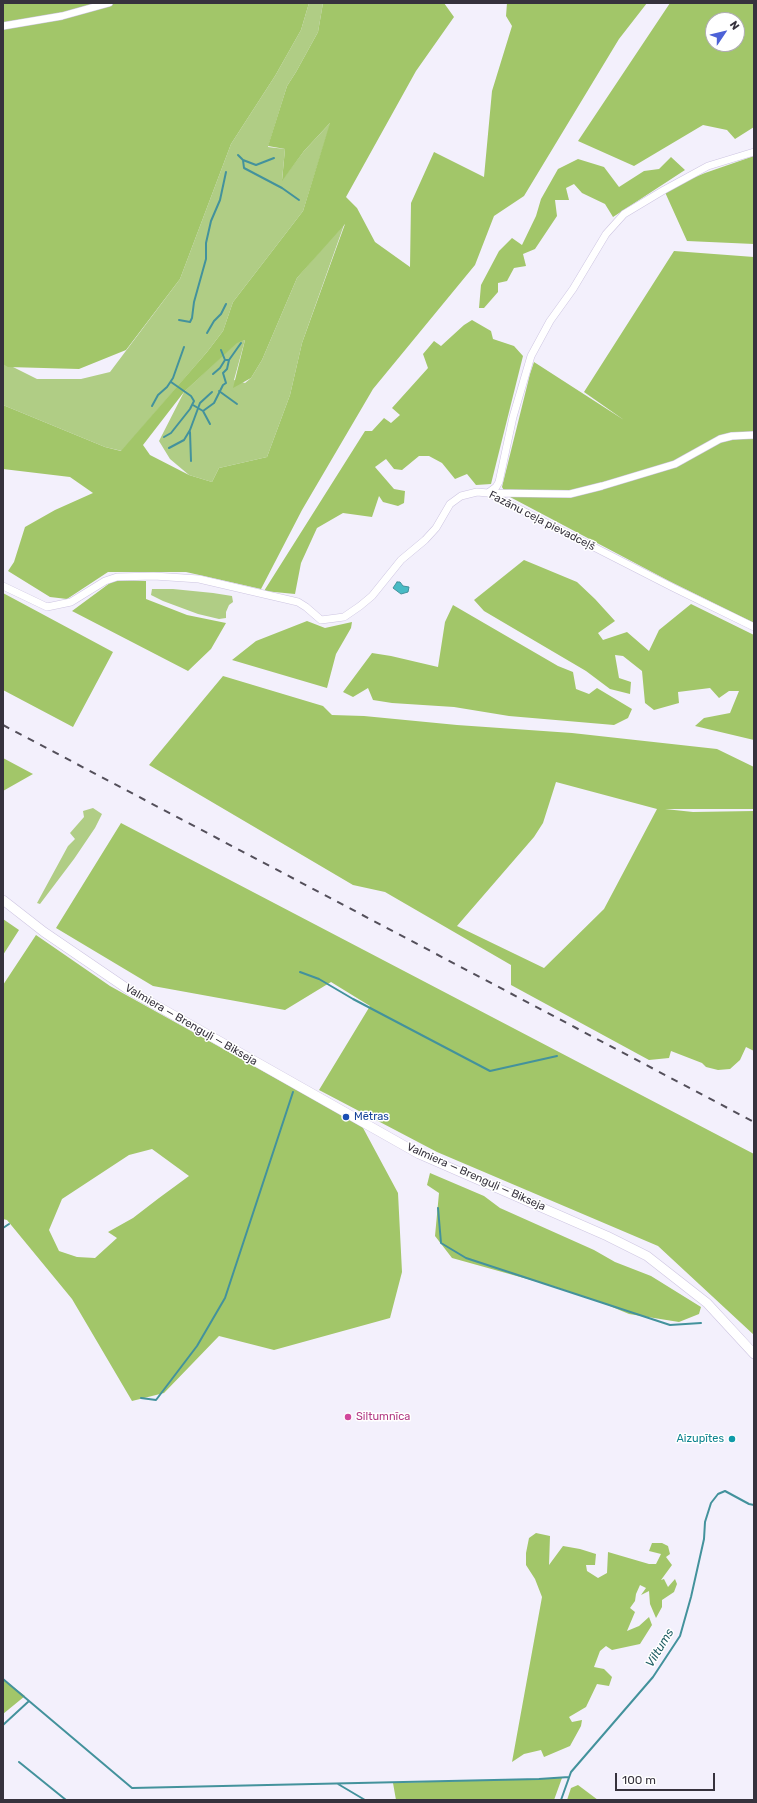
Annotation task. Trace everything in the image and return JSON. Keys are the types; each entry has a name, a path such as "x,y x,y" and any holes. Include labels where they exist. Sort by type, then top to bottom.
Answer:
{"main road":[{"name":"Valmiera — Brenguļi — Bikseja","path":"3,900 44,932 129,990 419,1154 607,1236 647,1256 707,1303 754,1354"}],"street":[{"path":"3,26 62,16 109,3"},
{"path":"488,493 496,487 499,482 513,417 531,356 550,321 606,234 624,214 664,190 708,166 754,152"},
{"path":"488,493 570,494 675,464 720,439 732,436 754,435"},
{"name":"Fazānu ceļa pievadceļš","path":"3,586 47,607 71,602 105,581 117,577 154,576 199,579 298,602 306,606 320,620 344,617 372,596 401,560 426,540 436,528 450,504 468,494 477,492 488,493 754,627"}],"green space":[{"path":"3,3 309,3 301,30 275,76 231,144 180,279 126,350 79,369 8,367 3,364"},
{"path":"309,3 323,3 318,32 287,86 268,147 285,149 282,180 304,151 331,122 303,211 233,302 223,331 207,352 122,451 105,447 3,405 3,362 37,379 81,379 110,372 180,279 231,144 275,76 301,30"},
{"path":"323,3 444,3 454,17 416,71 346,197 357,208 375,242 410,267 411,203 434,152 484,177 492,91 512,26 506,16 507,3 647,3 619,39 524,196 494,216 475,265 373,389 302,510 261,589 186,572 108,572 67,599 50,597 8,571 14,562 25,527 55,510 93,493 70,477 3,469 3,405 105,447 121,451 207,352 223,331 233,302 303,211 330,123 304,151 282,181 285,149 268,146 287,86 318,32","holes":["345,224 302,343 290,395 267,457 219,468 212,482 189,475 150,455 143,445 184,392 237,343 245,340 233,388 251,378 262,360 297,278"]},
{"path":"670,3 754,3 754,127 735,139 727,130 703,125 634,166 578,141"},
{"path":"754,156 754,244 687,241 664,190 705,173"},
{"path":"671,157 685,170 613,217 605,204 582,193 574,184 566,188 569,200 555,200 557,216 535,249 523,254 526,266 514,268 507,281 498,283 498,292 484,308 479,308 481,285 499,251 512,238 522,245 536,216 541,199 558,169 578,159 604,167 619,187 644,171 659,169"},
{"path":"345,222 302,343 290,395 267,457 219,468 212,482 189,475 170,459 159,441 184,392 237,342 245,340 234,380 245,383 251,378 262,360 297,278"},
{"path":"674,251 754,257 754,433 735,433 668,464 568,492 505,492 502,487 534,362 624,420 584,392"},
{"path":"472,320 491,331 493,339 514,346 523,356 491,484 476,485 467,474 455,479 442,463 429,456 419,456 402,470 394,469 386,459 375,467 394,489 405,491 404,503 398,506 383,502 379,496 372,517 343,513 317,528 301,563 295,594 264,591 365,431 372,431 384,418 391,423 400,415 392,408 428,368 423,354 434,341 441,346 464,325"},
{"path":"754,437 754,623 669,581 510,497 570,495 680,465 722,441"},
{"path":"524,560 577,582 595,599 615,621 598,633 603,640 627,632 649,651 659,630 691,604 754,635 754,740 695,726 704,718 730,713 739,691 729,691 719,698 710,688 678,692 679,703 654,710 645,703 642,671 623,656 615,655 619,678 631,682 630,694 610,689 586,671 484,611 474,600"},
{"path":"114,580 146,581 146,599 187,615 226,623 211,649 188,671 72,611"},
{"path":"152,589 173,589 232,596 233,602 229,605 226,612 226,618 219,619 198,614 163,601 151,595"},
{"path":"3,593 113,652 73,727 3,690"},
{"path":"453,605 558,666 573,672 576,689 589,694 597,688 632,709 628,718 614,725 509,716 454,707 392,703 373,700 368,688 353,697 343,692 372,653 438,667 445,622"},
{"path":"307,621 325,628 352,622 351,628 336,654 327,688 232,660 256,641"},
{"path":"223,676 323,706 332,715 364,716 457,725 572,733 717,749 754,767 754,809 665,809 693,812 754,811 754,1051 746,1047 740,1060 730,1069 718,1070 706,1067 702,1063 671,1051 669,1058 649,1060 511,985 511,965 385,892 353,885 149,765","holes":["556,782 657,809 604,909 544,968 457,926 534,837 543,823"]},
{"path":"3,758 33,774 3,791"},
{"path":"93,808 102,814 95,828 40,904 37,903 68,846 75,839 70,833 84,817 83,811"},
{"path":"121,823 754,1154 754,1335 658,1246 437,1152 319,1090 370,1006 331,982 285,1010 153,986 56,928"},
{"path":"3,919 19,930 3,955"},
{"path":"36,935 110,986 362,1126 398,1193 402,1272 390,1318 274,1350 219,1336 164,1393 132,1401 72,1299 7,1220 3,1219 3,985","holes":["152,1149 189,1176 133,1218 108,1232 117,1238 95,1258 77,1257 59,1251 49,1230 62,1199 129,1155"]},
{"path":"430,1173 484,1196 500,1208 594,1250 615,1262 651,1276 701,1307 699,1314 679,1322 629,1314 556,1287 452,1258 435,1236 439,1193 427,1185"},
{"path":"536,1533 550,1536 549,1565 563,1546 580,1549 596,1554 595,1565 586,1565 587,1571 598,1578 607,1573 608,1552 649,1564 656,1564 661,1554 649,1551 652,1543 662,1543 668,1546 670,1554 666,1557 672,1565 661,1580 664,1579 668,1587 675,1579 677,1584 674,1592 662,1600 662,1607 656,1618 650,1604 649,1591 641,1595 646,1588 640,1585 635,1601 630,1608 635,1612 627,1631 639,1626 649,1617 652,1625 640,1644 612,1650 606,1646 600,1651 594,1667 604,1669 612,1677 609,1686 597,1684 586,1707 569,1717 572,1722 582,1720 581,1726 570,1746 544,1757 541,1750 524,1754 512,1762 542,1597 535,1579 526,1565 526,1553 529,1538"},
{"path":"3,1679 25,1696 3,1714"},
{"path":"562,1778 554,1800 396,1800 393,1783"},
{"path":"578,1785 598,1800 567,1800 571,1788"}],"water":[{"path":"397,582 400,582 403,586 409,587 408,592 401,594 393,588"}],"waterway":[{"path":"238,155 243,160 244,168 282,188 299,200"},
{"path":"243,160 256,165 274,158"},
{"path":"179,320 190,322 192,318 194,302 206,259 206,243 211,221 220,200 226,172"},
{"path":"207,333 214,321 221,314 226,304"},
{"path":"203,411 214,403 223,385 226,383 223,373 227,369 229,360 241,343"},
{"path":"152,406 158,395 167,387 173,378 184,347"},
{"path":"221,350 225,360 229,360"},
{"path":"213,374 220,368 225,360"},
{"path":"164,437 171,433 190,409 194,401 191,396 171,382"},
{"path":"219,391 237,404"},
{"path":"169,448 184,440 190,430 200,403 212,392"},
{"path":"193,405 203,411 210,424"},
{"path":"190,432 191,461"},
{"path":"300,972 319,979 353,999 490,1071 557,1056"},
{"path":"141,1398 156,1400 197,1346 225,1298 293,1092"},
{"path":"438,1208 441,1243 466,1258 670,1325 701,1323"},
{"path":"3,1228 9,1224"},
{"name":"Viltums","path":"561,1800 571,1772 653,1677 680,1636 691,1597 704,1539 705,1522 711,1503 718,1494 725,1491 749,1504 754,1505"},
{"path":"3,1679 132,1788 539,1779 569,1777"},
{"path":"3,1725 29,1701"},
{"path":"19,1762 66,1800"},
{"path":"338,1784 365,1800"}],"railway":[{"path":"3,725 754,1122"}],"place":[{"name":"Mētras","path":"346,1117"},
{"name":"Siltumnīca","path":"348,1417"},
{"name":"Aizupītes","path":"732,1439"}]}
